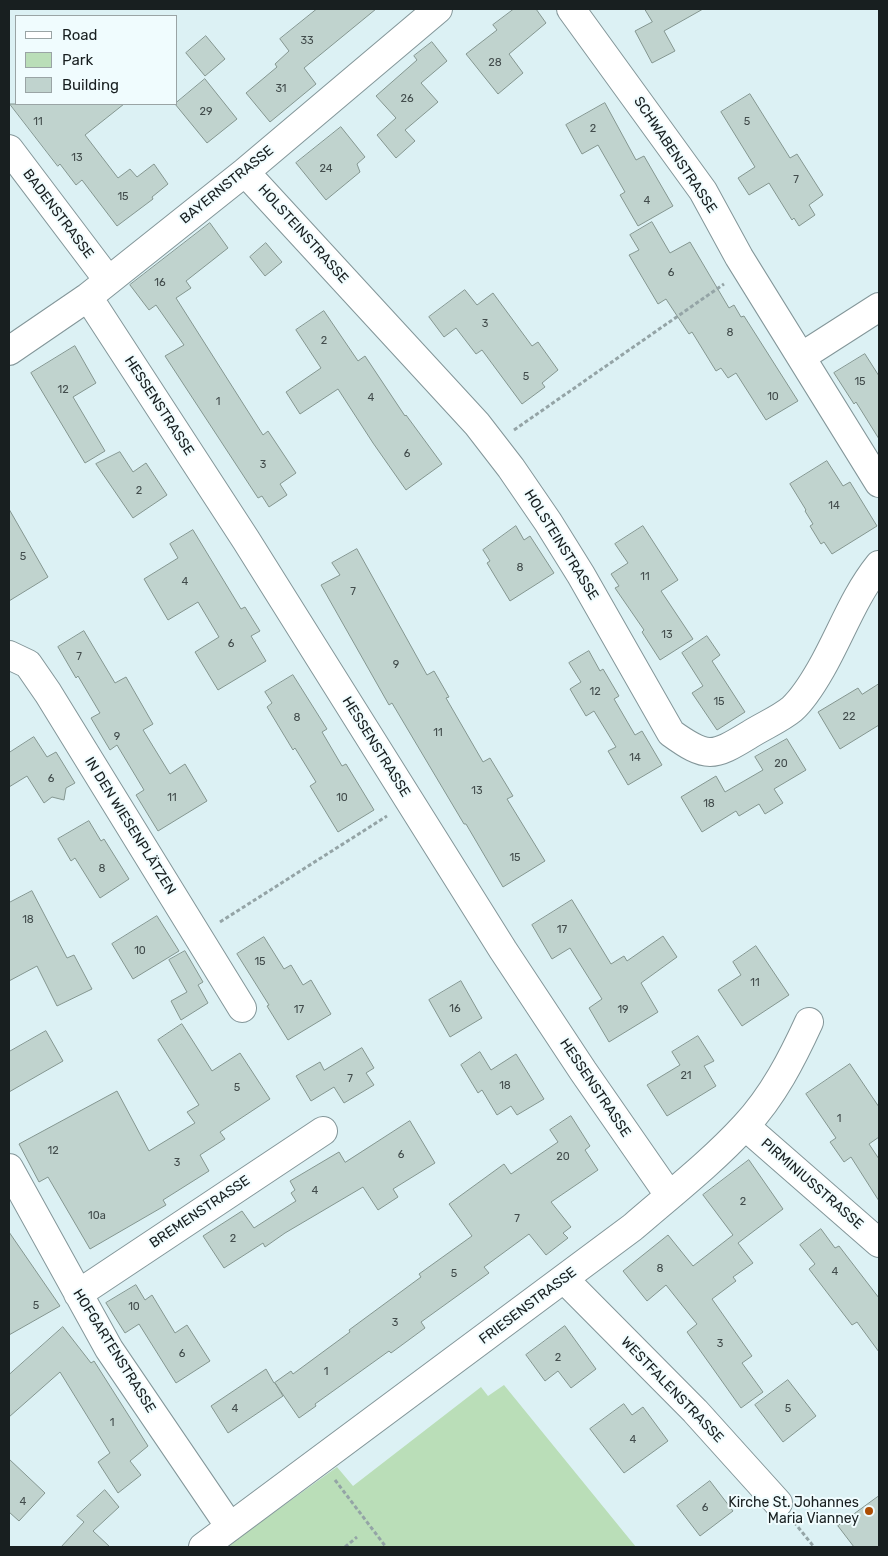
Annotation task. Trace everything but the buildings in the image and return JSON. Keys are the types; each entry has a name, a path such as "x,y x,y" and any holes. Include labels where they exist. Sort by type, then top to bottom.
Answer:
{"street":[{"name":"BAYERNSTRASSE","path":"9,351 98,288 245,172 438,9"},
{"name":"SCHWABENSTRASSE","path":"571,9 703,192 746,268 879,483"},
{"name":"BADENSTRASSE","path":"9,149 98,288"},
{"name":"HOLSTEINSTRASSE","path":"245,172 470,417 493,445 516,476 581,575 671,733 688,746 706,753 724,750 792,708 811,687 860,594 879,565"},
{"name":"HESSENSTRASSE","path":"98,288 251,549 508,958 669,1195"},
{"path":"801,358 879,307"},
{"name":"IN DEN WIESENPLÄTZEN","path":"9,655 28,664 48,693 242,1008"},
{"name":"FRIESENSTRASSE","path":"203,1547 633,1227 700,1169 745,1126 773,1090 793,1057 809,1022"},
{"name":"PIRMINIUSSTRASSE","path":"745,1126 879,1243"},
{"name":"BREMENSTRASSE","path":"78,1294 322,1131"},
{"name":"HOFGARTENSTRASSE","path":"9,1168 115,1357 230,1527"},
{"name":"WESTFALENSTRASSE","path":"564,1279 695,1411 778,1503"}],"path":[{"path":"493,445 746,268"},
{"path":"198,936 410,801"},
{"path":"321,1461 386,1547"},
{"path":"799,1528 814,1547"},
{"path":"345,1547 357,1537"}],"green space":[{"path":"504,1385 636,1547 226,1547 337,1467 353,1486 481,1387 488,1396"}],"place":[{"name":"Kirche St. Johannes Maria Vianney","path":"869,1511"}]}
